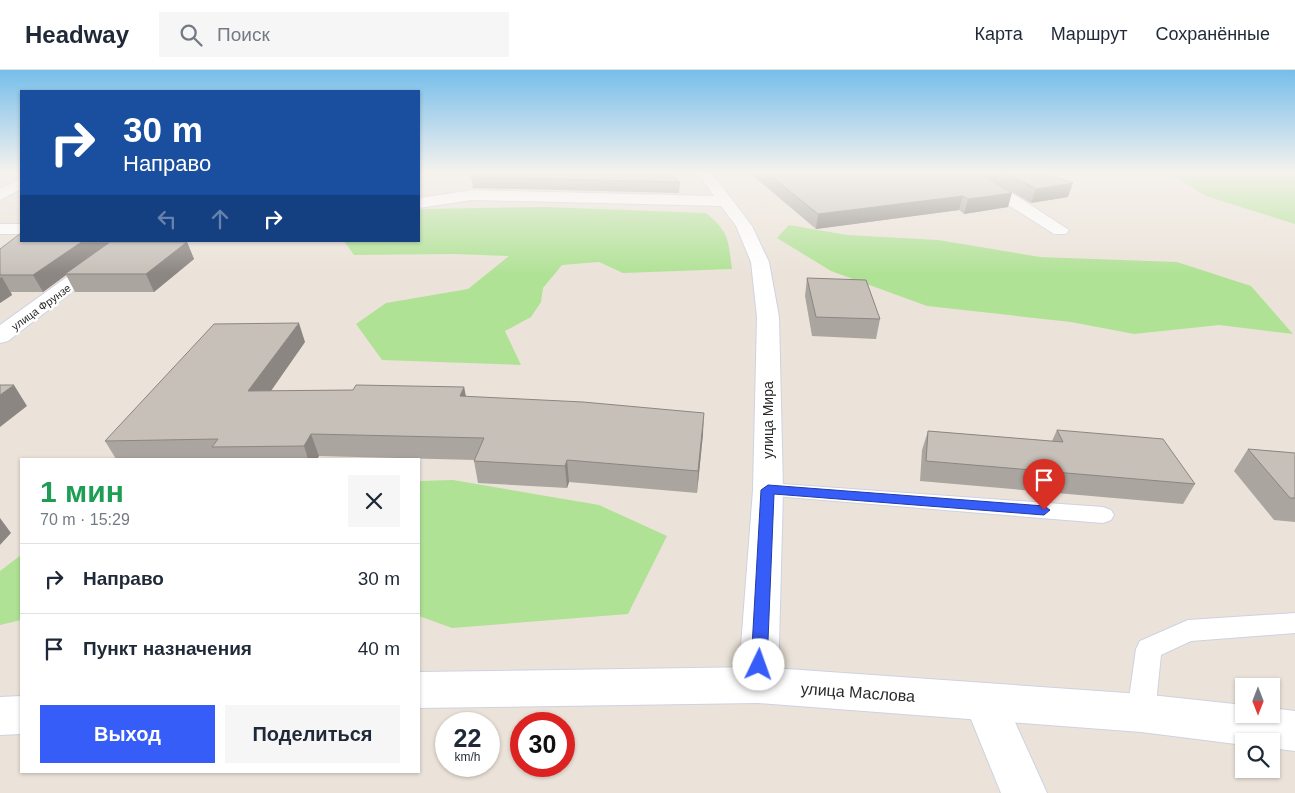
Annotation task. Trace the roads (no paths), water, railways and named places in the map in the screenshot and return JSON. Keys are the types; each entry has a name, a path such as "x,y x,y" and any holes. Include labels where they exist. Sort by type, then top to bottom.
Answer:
{"street":[{"name":"улица Мира","path":"731,207 744,226 760,262 768,317 768,490 758,685"},
{"path":"1024,207 1060,230"},
{"path":"0,229 20,229"},
{"name":"улица Фрунзе","path":"0,336 127,242"},
{"name":"улица Маслова","path":"420,690 758,685 1141,713 1295,731"},
{"path":"985,702 1024,793"},
{"path":"0,716 20,715"}],"lane":[{"path":"768,490 1103,515"},
{"path":"1141,713 1149,649 1188,631 1295,623"}]}
